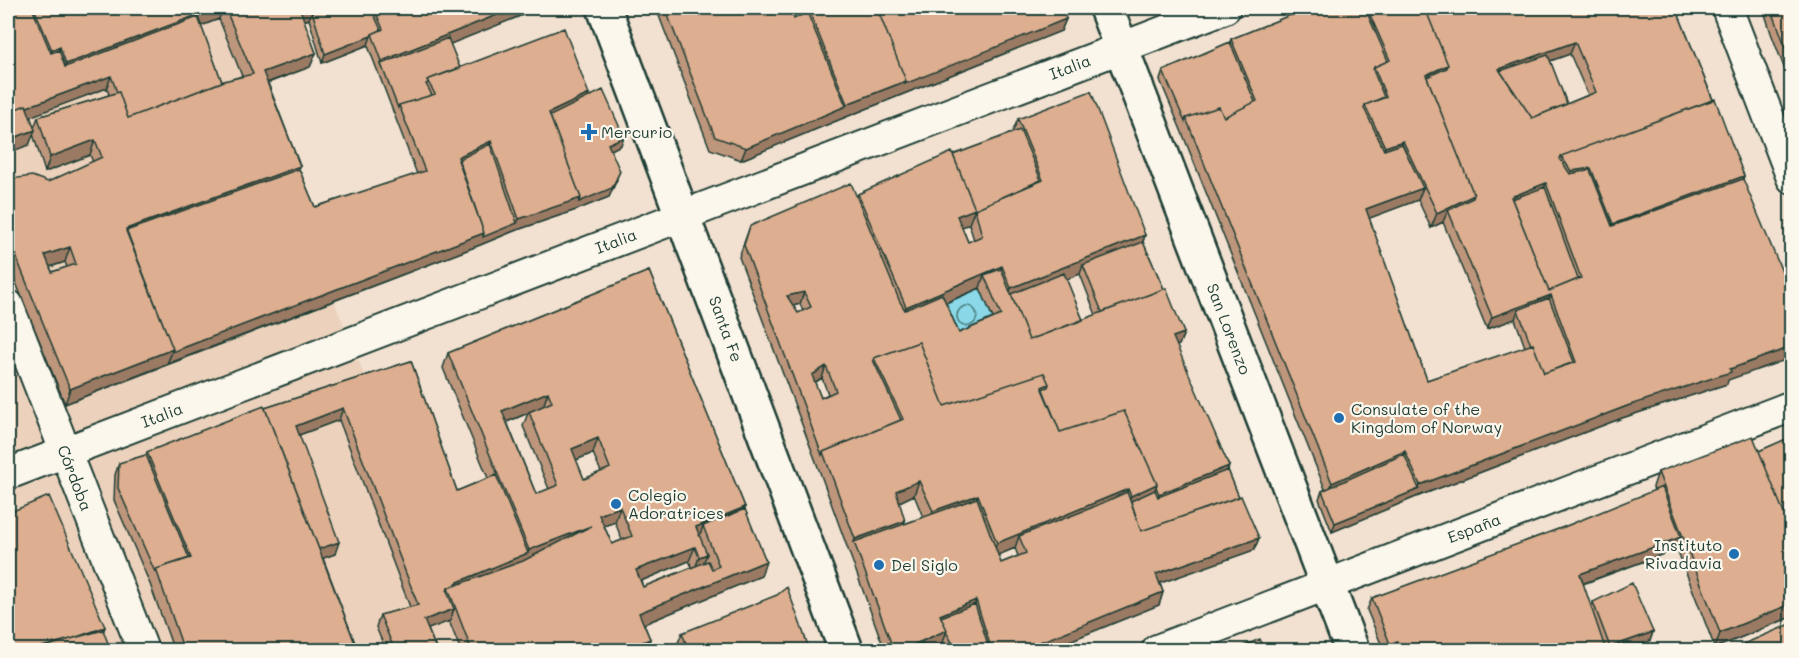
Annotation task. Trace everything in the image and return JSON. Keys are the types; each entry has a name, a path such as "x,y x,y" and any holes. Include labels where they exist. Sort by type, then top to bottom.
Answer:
{"main road":[{"name":"Santa Fe","path":"604,8 846,651"},
{"name":"San Lorenzo","path":"1106,8 1352,651"}],"street":[{"name":"Italia","path":"8,474 1225,8"},
{"path":"1727,8 1791,178"},
{"name":"Córdoba","path":"8,304 142,651"},
{"name":"España","path":"1157,651 1791,406"}],"shaded area":[{"path":"8,8 214,8 477,650 8,650"}],"water":[{"path":"980,288 996,327 955,345 937,306"}],"building":[{"path":"8,8 32,8 51,53 59,50 65,67 198,17 222,82 128,118 111,76 8,112"},
{"path":"34,8 216,8 66,64 60,47 52,50"},
{"path":"225,8 305,8 300,9 316,53 263,72 300,166 126,229 173,349 70,389 8,233 8,167 11,179 32,176 48,182 102,157 95,140 50,157 38,117 119,92 128,118 224,81 253,74","holes":["70,247 76,264 52,272 45,255"]},
{"path":"320,8 371,8 381,30 325,54 312,11"},
{"path":"374,8 514,8 382,61 372,34 383,29"},
{"path":"665,8 790,8 794,19 807,12 846,106 746,148 715,137"},
{"path":"808,8 877,8 906,81 847,104"},
{"path":"877,8 1062,8 1066,19 905,84 906,81"},
{"path":"1308,8 1365,8 1388,61 1374,67 1373,70 1384,97 1365,105 1364,108 1384,150 1402,144 1423,188 1366,209 1427,380 1533,344 1544,373 1576,362 1551,295 1492,317 1448,210 1473,198 1474,195 1427,77 1447,68 1448,65 1425,8 1676,8 1713,100 1561,156 1560,159 1570,174 1590,170 1612,226 1743,179 1791,293 1791,347 1730,369 1731,372 1627,406 1420,485 1405,451 1332,483 1186,118 1219,107 1224,117 1257,101 1231,39","holes":["1575,42 1596,92 1532,118 1499,69","1546,183 1581,278 1549,291 1511,197"]},
{"path":"1367,8 1425,8 1448,65 1426,75 1474,195 1437,213 1403,141 1385,147 1365,105 1386,97 1374,67 1390,60"},
{"path":"1771,8 1791,8 1791,62 1776,21"},
{"path":"564,28 589,94 549,113 581,198 519,219 491,141 458,157 484,233 172,352 173,349 126,231 299,169 315,207 425,171 399,105 435,94 427,80"},
{"path":"448,38 460,68 427,80 426,84 432,95 399,105 398,108 381,64"},
{"path":"1230,42 1255,102 1224,117 1219,107 1186,118 1185,122 1163,71"},
{"path":"1548,55 1567,104 1532,118 1500,71"},
{"path":"603,90 624,137 608,144 620,171 612,188 579,202 581,198 550,116"},
{"path":"1091,91 1145,235 1011,288 1002,266 906,307 858,194 952,152 975,209 1043,180 1018,119","holes":["975,209 982,236 968,242 957,216"]},
{"path":"1715,99 1744,176 1613,224 1591,168 1571,171 1561,156"},
{"path":"26,105 35,130 8,140 8,112"},
{"path":"1020,130 1041,180 975,209 953,155"},
{"path":"490,144 517,223 483,237 484,233 458,160"},
{"path":"851,183 905,310 942,294 959,333 1001,315 984,275 1001,269 1029,340 1166,288 1184,333 1173,337 1229,466 1159,494 1157,484 1124,411 1060,432 1042,389 1048,387 1049,384 1044,373 944,406 919,342 873,360 901,420 823,452 822,455 744,245 750,226","holes":["804,292 811,307 798,313 787,296","826,366 836,391 821,398 812,375"]},
{"path":"1545,187 1578,279 1549,291 1512,199"},
{"path":"1143,242 1164,289 1102,312 1083,265"},
{"path":"649,271 745,507 696,527 707,554 699,557 695,547 636,570 643,587 708,561 712,569 719,566 703,526 745,509 766,561 639,613 650,639 622,651 472,651 448,588 523,561 591,526 529,550 448,353","holes":["548,392 552,402 529,412 558,485 536,494 502,411","598,438 610,468 584,479 572,449","620,507 632,536 612,544 599,515"]},
{"path":"1064,273 1083,320 1029,340 1011,294"},
{"path":"1549,298 1574,362 1544,373 1518,310"},
{"path":"919,342 944,406 1044,373 1049,384 1042,387 1060,432 1124,411 1157,484 1131,496 1128,489 997,543 978,495 933,511 919,481 896,491 905,521 855,539 823,452 903,419 874,358"},
{"path":"411,361 457,491 496,475 528,553 448,588 454,609 424,620 437,651 395,651 380,615 418,605 343,408 296,426 339,542 319,549 265,408"},
{"path":"264,406 358,651 184,651 156,569 191,558 147,452"},
{"name":"Instituto Rivadavia","path":"1753,436 1791,531 1791,604 1720,633 1658,472"},
{"path":"1791,437 1791,531 1759,451"},
{"path":"1404,454 1419,489 1335,523 1322,491"},
{"path":"146,455 189,558 156,569 155,572 118,488 119,463"},
{"path":"1228,470 1239,497 1141,531 1131,501 1155,490 1158,497"},
{"path":"1662,487 1681,537 1580,574 1605,648 1598,651 1400,651 1397,641 1390,644 1372,598 1564,527"},
{"path":"1127,492 1141,531 1241,496 1259,538 1156,574 1163,592 1014,651 992,651 976,600 940,615 947,630 899,651 894,651 854,542 977,498 1001,563 1026,553 1019,536"},
{"path":"49,496 105,627 32,651 8,651 8,513"},
{"path":"1632,583 1653,632 1610,647 1593,602"},
{"path":"787,587 810,651 689,651 682,633 777,595"},
{"path":"975,604 990,651 957,651 946,632 941,617"},
{"path":"1791,624 1791,651 1727,651"},
{"path":"103,630 111,651 32,651 38,648"},
{"path":"1260,639 1265,651 1231,651"},
{"path":"923,643 926,651 906,651"}],"place":[{"name":"Mercurio","path":"589,132"},
{"name":"Consulate of the Kingdom of Norway","path":"1339,418"},
{"name":"Colegio Adoratrices","path":"616,504"},
{"name":"Instituto Rivadavia","path":"1734,554"},
{"name":"Del Siglo","path":"879,565"}]}
